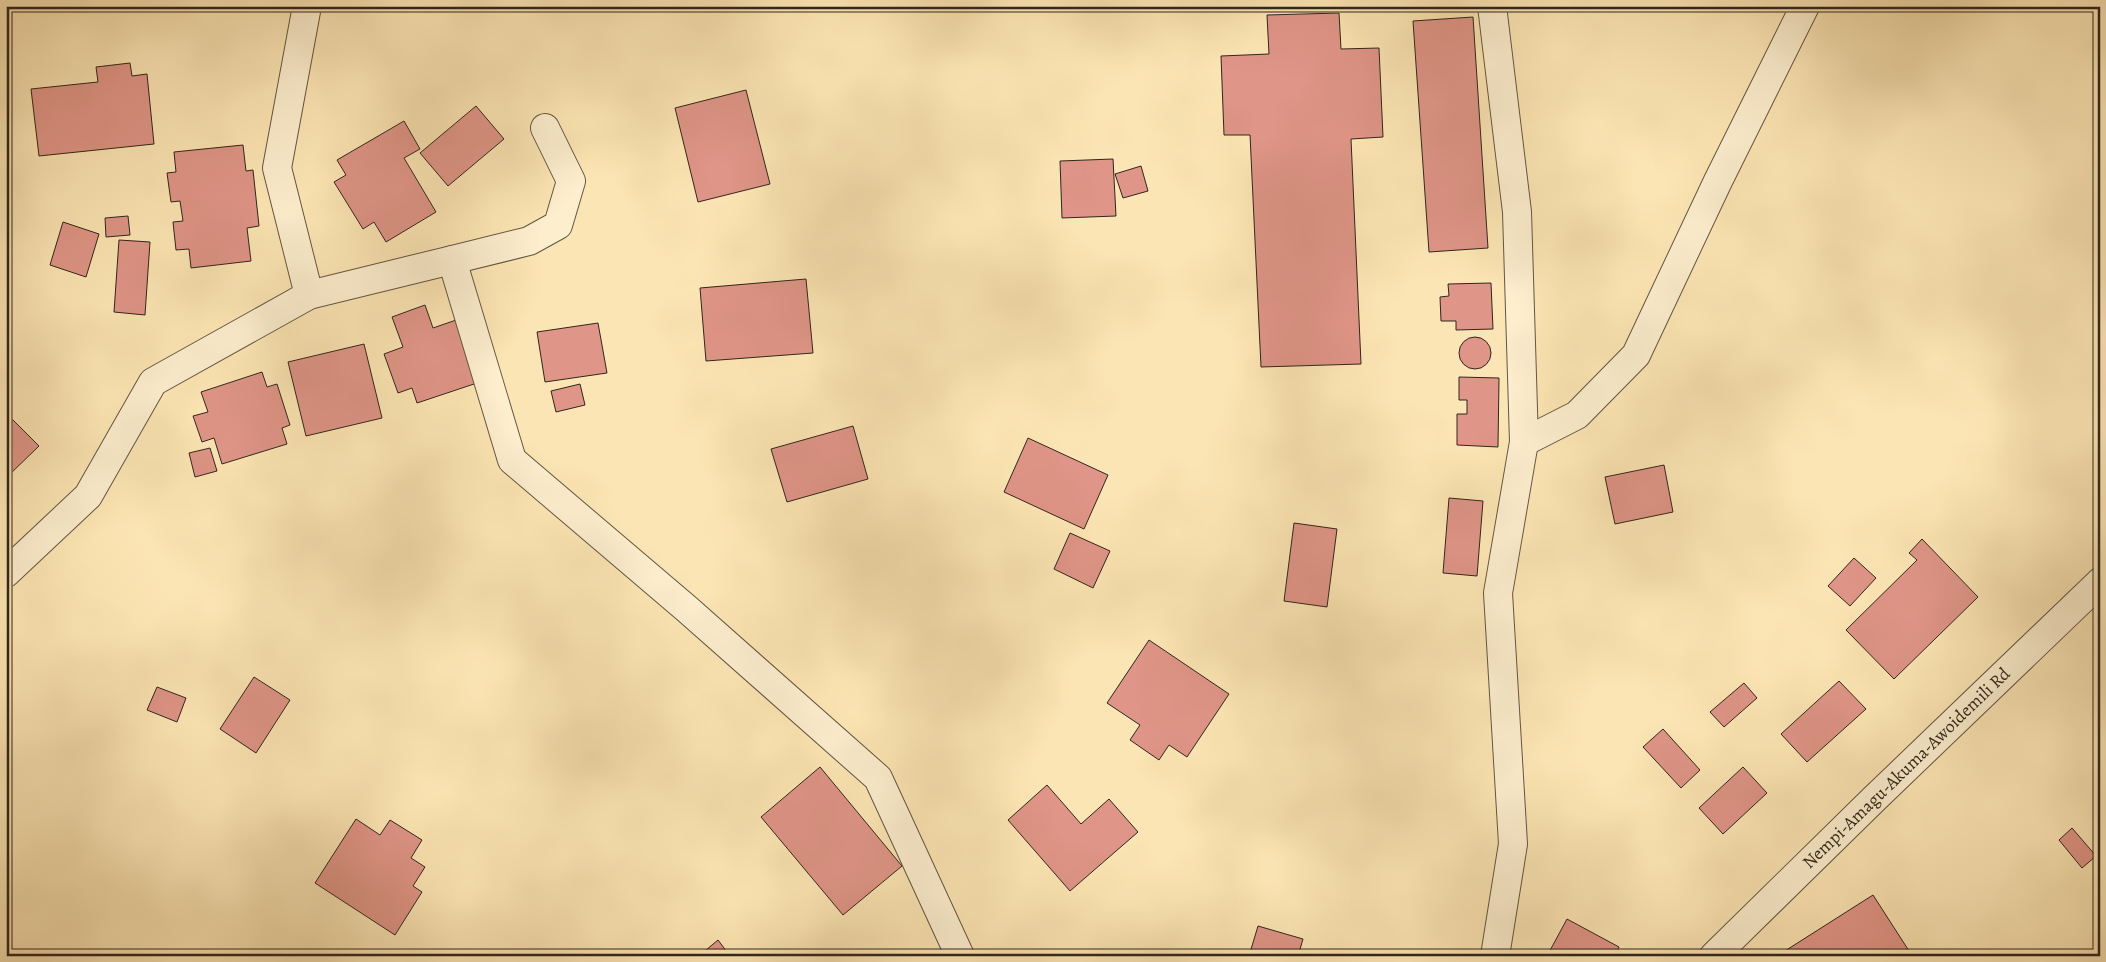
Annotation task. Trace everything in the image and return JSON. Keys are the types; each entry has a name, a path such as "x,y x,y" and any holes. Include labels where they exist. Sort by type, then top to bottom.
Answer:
{"street":[{"path":"307,6 276,168 309,295"},
{"path":"1492,6 1517,212 1524,442 1498,594 1513,844 1495,956"},
{"path":"1524,442 1578,415 1636,355 1718,181 1805,6"},
{"path":"6,573 88,496 152,382 309,295 530,241 558,224 571,181 545,128"},
{"path":"452,260 512,460 687,609 878,778 960,956"},
{"name":"Nempi-Amagu-Akuma-Awoidemili Rd","path":"1714,956 2100,582"}],"building":[{"path":"6,9 8,10 7,58 6,57"},
{"path":"1339,13 1341,49 1379,48 1383,137 1351,139 1361,364 1261,367 1250,135 1224,135 1221,56 1269,54 1267,15"},
{"path":"1473,17 1488,248 1429,252 1413,21"},
{"path":"130,63 132,76 147,74 154,144 39,156 31,89 98,82 96,67"},
{"path":"746,90 770,184 698,202 675,108"},
{"path":"476,106 504,139 448,186 420,153"},
{"path":"404,121 420,149 404,158 436,212 386,242 374,222 363,229 334,182 346,175 337,160"},
{"path":"243,145 246,171 253,170 259,226 247,228 251,261 191,268 189,249 176,250 173,222 183,221 180,201 171,202 167,173 176,172 174,152"},
{"path":"1113,159 1116,216 1062,218 1060,161"},
{"path":"1141,166 1148,191 1123,198 1115,174"},
{"path":"128,216 130,235 106,237 105,218"},
{"path":"63,222 99,234 86,277 50,265"},
{"path":"119,240 150,242 145,315 114,312"},
{"path":"806,279 813,353 706,361 700,288"},
{"path":"1491,283 1493,329 1456,330 1456,321 1441,321 1440,297 1449,296 1448,284"},
{"path":"425,305 433,328 459,319 480,382 417,403 412,388 398,393 384,354 403,347 392,317"},
{"path":"598,323 607,373 545,382 537,332"},
{"path":"1475,337 1481,338 1486,342 1490,347 1490,359 1486,364 1481,368 1475,369 1469,368 1464,364 1460,359 1459,353 1460,347 1464,342 1469,338"},
{"path":"364,344 382,418 306,436 288,362"},
{"path":"262,372 267,387 277,384 290,425 282,428 287,444 222,464 214,438 202,442 193,416 208,412 201,392"},
{"path":"1459,377 1499,378 1498,447 1457,445 1457,414 1467,414 1467,400 1459,400"},
{"path":"580,384 585,405 556,412 551,391"},
{"path":"6,413 39,446 6,478"},
{"path":"853,426 868,479 787,502 771,449"},
{"path":"1028,438 1108,475 1084,529 1004,492"},
{"path":"210,448 217,471 195,477 189,453"},
{"path":"1664,465 1673,512 1615,524 1605,477"},
{"path":"1449,498 1483,501 1477,576 1443,573"},
{"path":"1294,523 1337,529 1327,607 1284,601"},
{"path":"1070,533 1110,551 1093,588 1054,569"},
{"path":"1922,539 1978,597 1894,679 1846,630 1917,560 1909,553"},
{"path":"1854,558 1876,578 1850,606 1828,586"},
{"path":"1149,640 1229,694 1187,757 1169,745 1159,760 1130,740 1140,725 1107,703"},
{"path":"254,677 290,700 256,753 220,729"},
{"path":"1839,681 1866,709 1807,762 1781,734"},
{"path":"1744,683 1757,698 1724,727 1710,712"},
{"path":"157,687 186,698 177,722 147,710"},
{"path":"1663,729 1700,770 1681,788 1643,747"},
{"path":"820,767 902,866 843,915 761,817"},
{"path":"1743,767 1767,793 1723,834 1699,808"},
{"path":"1047,785 1081,824 1109,799 1138,832 1070,891 1008,820"},
{"path":"356,819 380,835 390,820 422,840 411,858 425,867 413,886 422,892 395,935 315,883"},
{"path":"2072,828 2096,856 2082,868 2059,840"},
{"path":"1873,895 1911,954 1777,956"},
{"path":"1567,919 1619,947 1615,956 1547,956"},
{"path":"1258,926 1303,939 1298,956 1249,956"},
{"path":"718,940 730,956 700,955"}]}
